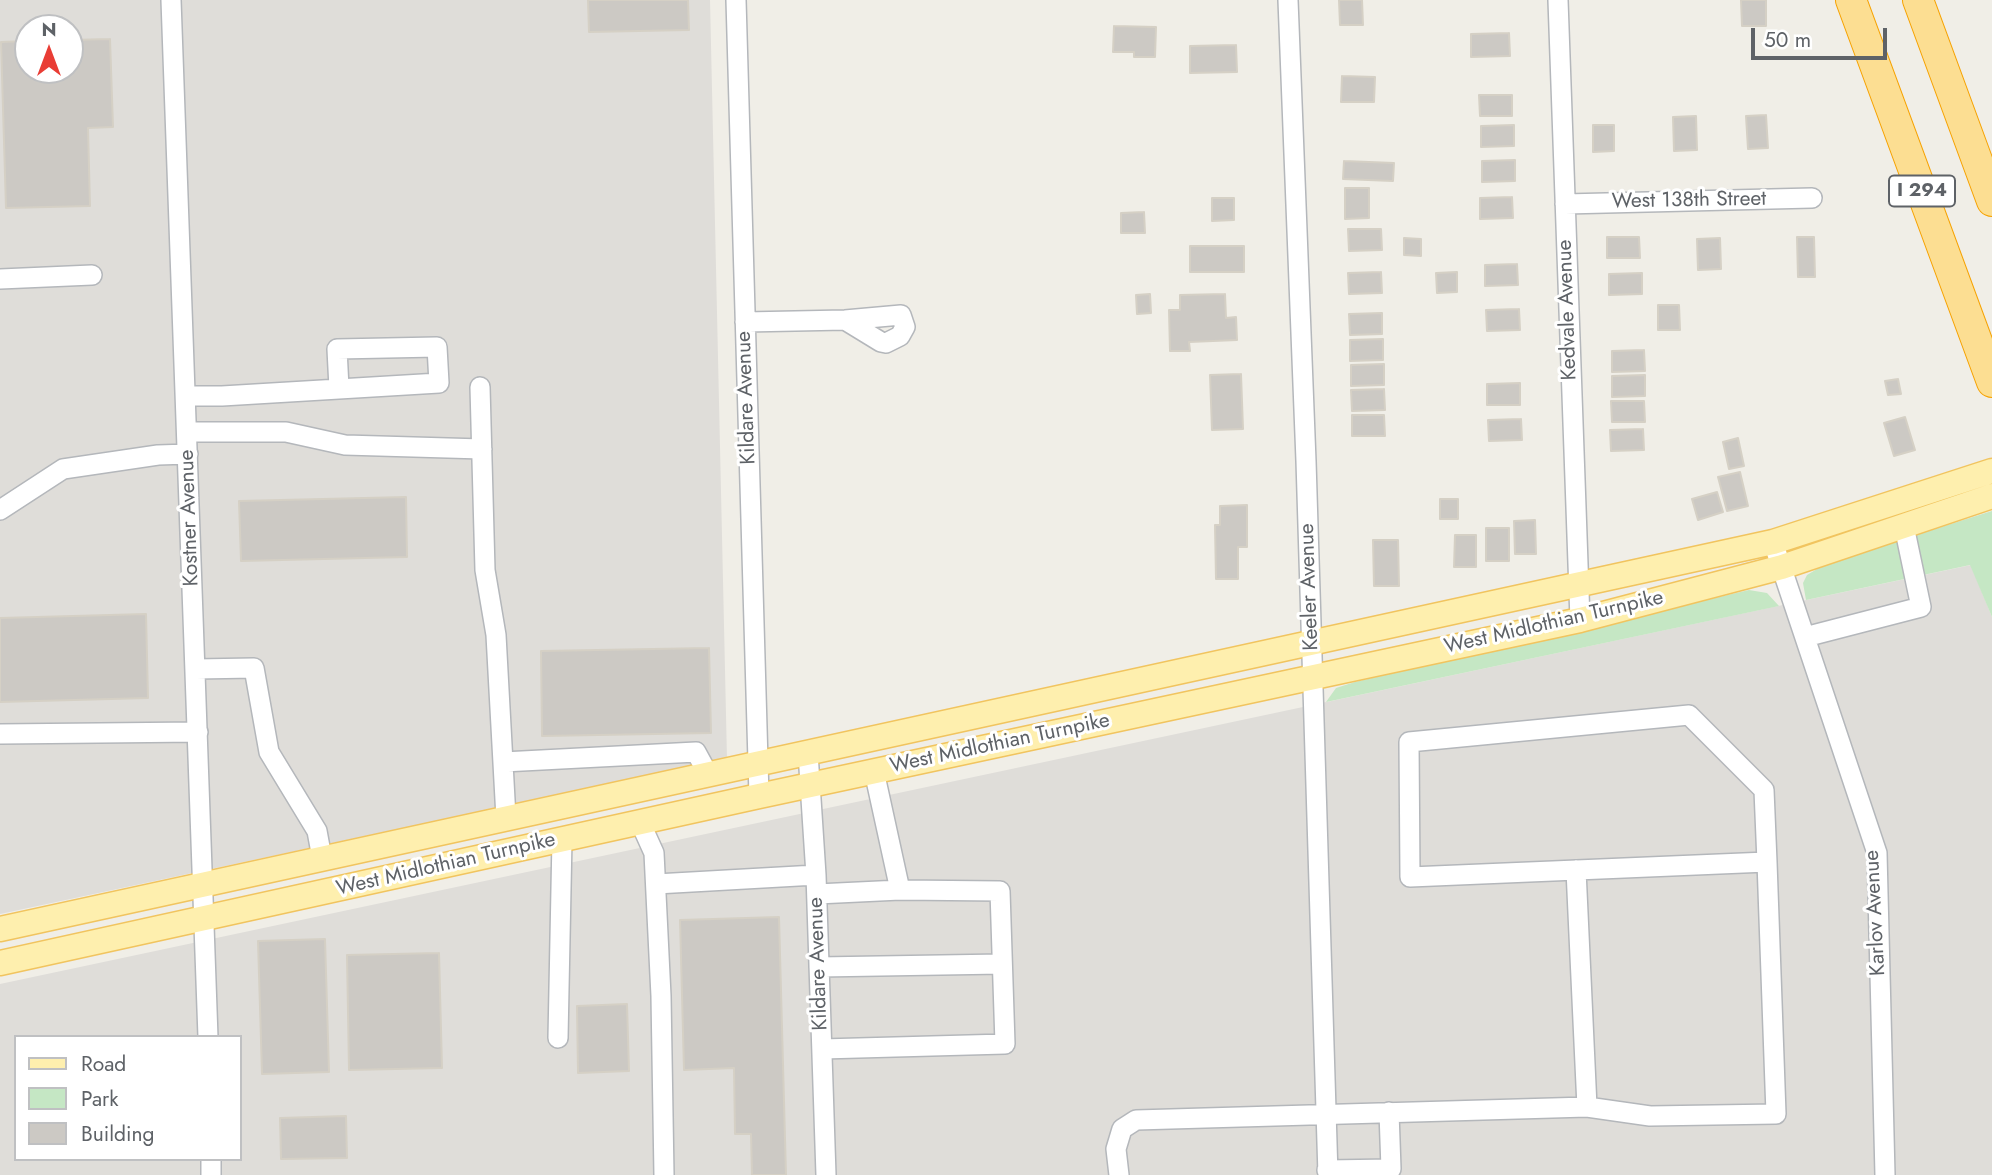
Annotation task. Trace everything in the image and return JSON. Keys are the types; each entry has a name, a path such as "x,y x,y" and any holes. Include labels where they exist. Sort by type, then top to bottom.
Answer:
{"highway":[{"name":"I 294","path":"1851,0 1992,382"},
{"name":"I 294","path":"1918,0 1992,201"}],"main road":[{"name":"West Midlothian Turnpike","path":"0,929 1773,542 1992,471"},
{"name":"West Midlothian Turnpike","path":"0,963 874,771 1580,620 1782,567 1992,496"}],"street":[{"name":"Kostner Avenue","path":"171,0 208,1035"},
{"name":"Kildare Avenue","path":"736,0 759,796"},
{"name":"Keeler Avenue","path":"1288,0 1327,1172"},
{"name":"Kedvale Avenue","path":"1558,0 1580,620"},
{"name":"West 138th Street","path":"1565,204 1812,198"},
{"path":"0,279 92,275"},
{"path":"745,322 845,320"},
{"path":"186,396 439,383 437,347 337,349 340,388"},
{"path":"480,387 485,570 496,635 506,818"},
{"path":"187,432 285,432 345,445 482,449"},
{"path":"0,510 63,469 158,455 188,454"},
{"path":"1805,637 1921,607 1904,526"},
{"name":"Karlov Avenue","path":"1773,542 1877,853 1885,1175"},
{"path":"196,669 254,668 269,752 317,831 322,858"},
{"path":"1119,1175 1116,1149 1122,1129 1136,1120 1587,1107 1650,1116 1776,1114 1767,862 1764,790 1689,715 1409,742 1410,877 1767,862"},
{"path":"0,734 198,732"},
{"path":"503,762 696,752 708,774"},
{"name":"Kildare Avenue","path":"808,753 827,1175"},
{"path":"874,771 900,890"},
{"path":"640,822 654,853 661,996 664,1175"},
{"path":"558,1038 562,839"},
{"path":"1576,870 1587,1107"},
{"path":"656,884 816,885 900,890 1000,891 1005,1044 822,1048"},
{"path":"819,967 1002,964"},
{"path":"1327,1172 1391,1169 1389,1112"}],"shaded area":[{"path":"0,0 710,0 727,759 0,914"},
{"path":"1971,565 1992,617 1992,1175 0,1175 0,984"}],"green space":[{"path":"1992,511 1992,617 1970,565 1806,600 1803,583 1807,575 1827,563"},
{"path":"1749,590 1767,593 1779,606 1326,702 1336,688 1355,682"}],"building":[{"path":"588,0 688,0 689,30 589,32"},
{"path":"1339,0 1362,0 1363,25 1340,25"},
{"path":"1741,0 1766,0 1766,26 1742,26"},
{"path":"1114,26 1156,27 1155,57 1134,57 1134,52 1113,52"},
{"path":"1509,33 1510,56 1471,57 1471,34"},
{"path":"110,39 113,127 88,128 90,206 6,208 1,42 14,42 14,84 84,84 84,40"},
{"path":"1236,45 1237,72 1190,73 1190,46"},
{"path":"1342,76 1375,77 1374,102 1341,102"},
{"path":"1479,95 1512,95 1512,116 1480,116"},
{"path":"1766,115 1768,148 1748,149 1746,116"},
{"path":"1696,116 1697,150 1674,151 1673,117"},
{"path":"1514,125 1514,146 1481,147 1481,126"},
{"path":"1593,125 1614,125 1614,151 1593,152"},
{"path":"1515,160 1515,181 1482,182 1482,161"},
{"path":"1344,161 1394,163 1393,181 1343,179"},
{"path":"1345,188 1369,188 1369,218 1345,219"},
{"path":"1512,197 1513,218 1480,219 1480,198"},
{"path":"1212,198 1234,198 1234,220 1212,221"},
{"path":"1144,212 1145,233 1121,233 1121,213"},
{"path":"1348,229 1381,229 1382,250 1349,251"},
{"path":"1607,237 1639,237 1640,258 1607,258"},
{"path":"1797,237 1814,237 1815,277 1798,277"},
{"path":"1404,238 1421,239 1421,256 1404,255"},
{"path":"1720,238 1721,269 1698,270 1697,239"},
{"path":"1190,246 1244,246 1244,272 1190,272"},
{"path":"1517,264 1518,285 1485,286 1485,265"},
{"path":"1381,272 1382,293 1349,294 1348,273"},
{"path":"1457,272 1457,292 1437,293 1436,273"},
{"path":"1642,273 1642,294 1609,295 1609,274"},
{"path":"1150,294 1151,313 1137,314 1136,295"},
{"path":"1225,294 1226,318 1236,317 1237,340 1189,342 1190,351 1170,351 1169,310 1180,310 1180,295"},
{"path":"1658,305 1679,305 1680,330 1658,330"},
{"path":"1519,309 1520,330 1487,331 1486,310"},
{"path":"1382,313 1382,334 1350,335 1349,314"},
{"path":"1383,339 1383,360 1350,361 1350,340"},
{"path":"1644,350 1645,371 1612,372 1612,351"},
{"path":"1384,364 1384,385 1351,386 1351,365"},
{"path":"1241,374 1243,429 1212,430 1210,375"},
{"path":"1645,375 1645,396 1612,397 1612,376"},
{"path":"1898,379 1901,394 1888,395 1885,381"},
{"path":"1520,383 1520,405 1487,405 1487,384"},
{"path":"1384,389 1385,410 1352,411 1351,390"},
{"path":"1611,401 1644,401 1645,422 1612,422"},
{"path":"1352,415 1384,415 1385,436 1352,436"},
{"path":"1905,417 1915,450 1894,456 1884,423"},
{"path":"1521,419 1522,440 1489,441 1488,420"},
{"path":"1643,429 1644,450 1611,451 1610,430"},
{"path":"1738,438 1744,466 1729,469 1723,442"},
{"path":"1740,472 1748,506 1727,511 1718,477"},
{"path":"1717,492 1723,512 1698,520 1692,499"},
{"path":"406,497 407,557 241,561 239,501"},
{"path":"1440,499 1458,499 1458,519 1440,519"},
{"path":"1247,505 1247,547 1238,547 1238,579 1216,579 1215,525 1220,525 1220,506"},
{"path":"1535,520 1536,554 1515,554 1514,521"},
{"path":"1486,528 1509,528 1509,561 1486,561"},
{"path":"1455,535 1476,535 1476,567 1454,567"},
{"path":"1373,540 1398,540 1399,586 1374,586"},
{"path":"146,614 148,698 0,702 0,618"},
{"path":"709,648 711,733 542,736 541,651"},
{"path":"779,917 786,1175 752,1175 751,1134 735,1134 734,1068 684,1070 680,920"},
{"path":"325,939 329,1072 262,1074 258,941"},
{"path":"439,953 442,1068 349,1070 347,955"},
{"path":"627,1004 629,1071 578,1073 577,1006"},
{"path":"346,1116 347,1158 281,1159 280,1118"}]}
